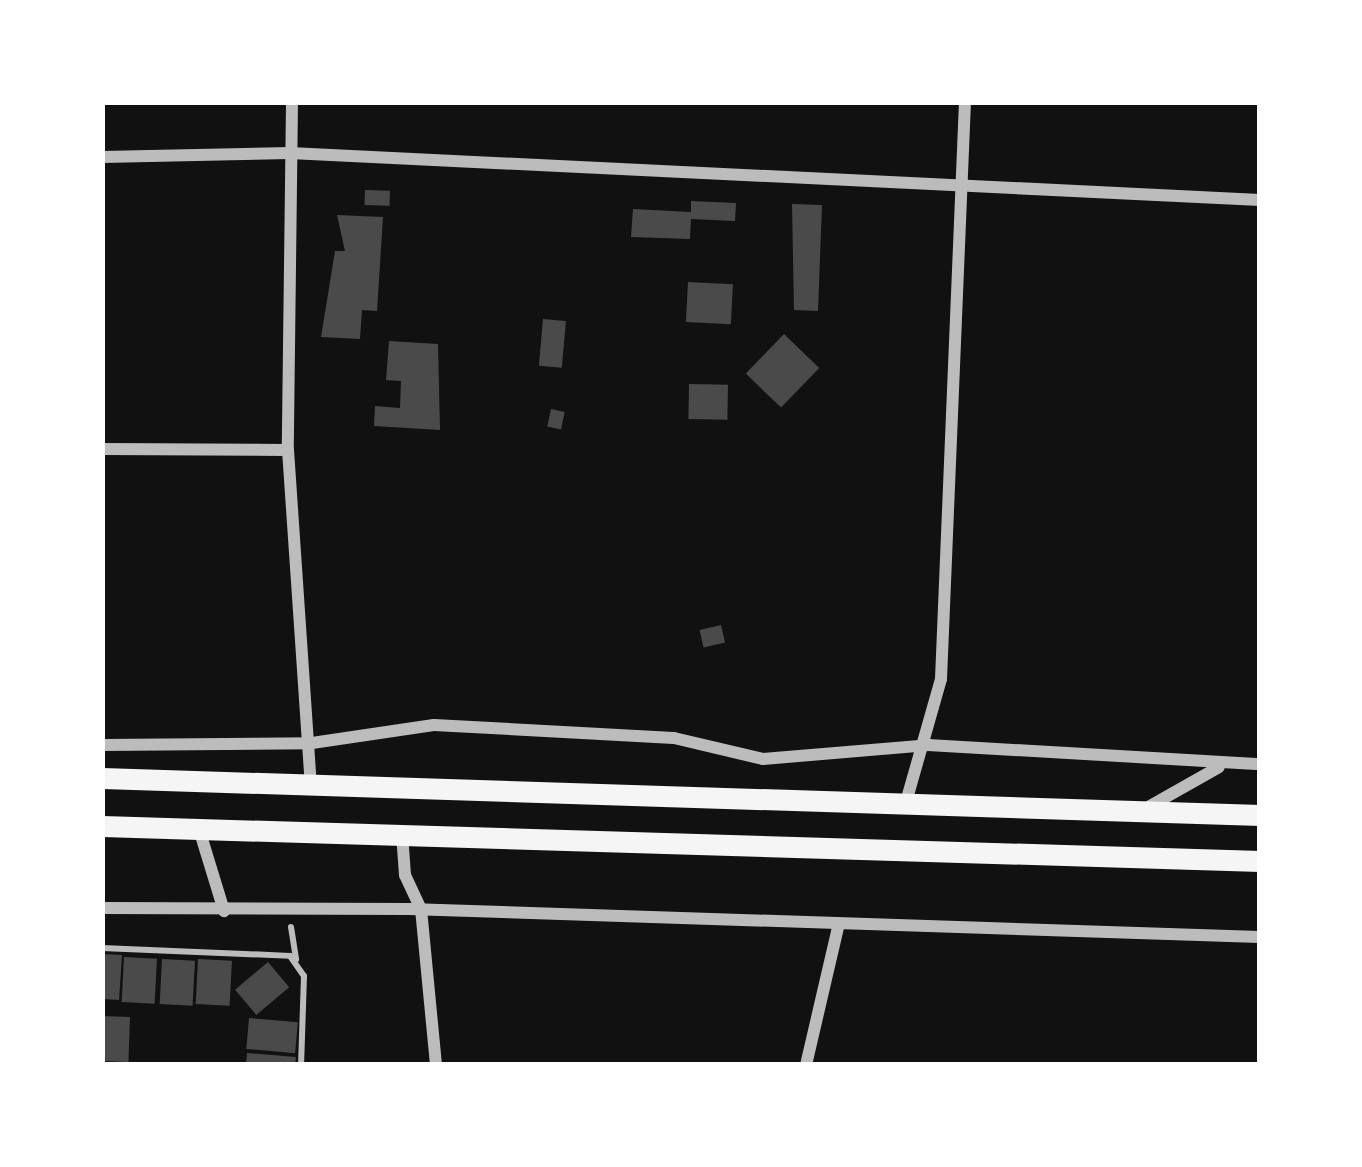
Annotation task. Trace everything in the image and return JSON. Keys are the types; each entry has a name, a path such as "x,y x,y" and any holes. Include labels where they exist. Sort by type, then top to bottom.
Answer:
{"highway":[{"path":"102,778 1260,814"},
{"path":"102,826 1260,861"}],"street":[{"path":"292,102 288,450 312,743 311,784"},
{"path":"907,802 928,745 941,680 965,102"},
{"path":"102,157 290,153 964,191 1260,200"},
{"path":"102,449 288,450"},
{"path":"102,745 312,743 434,725 674,738 763,758 928,745 1260,764"},
{"path":"1142,811 1225,765"},
{"path":"199,829 224,910"},
{"path":"402,834 405,875 421,909 436,1065"},
{"path":"102,908 224,910 290,920 421,909 838,928 1260,937"},
{"path":"806,1065 838,928"}],"lane":[{"path":"290,920 296,960 304,976 301,1065"},
{"path":"102,948 283,954 296,960"}],"building":[{"path":"365,190 390,191 389,206 364,205"},
{"path":"691,201 736,203 735,221 691,219 690,239 631,237 633,209 691,212"},
{"path":"792,204 822,205 818,311 794,310"},
{"path":"337,215 383,217 377,311 362,310 360,339 321,337 335,251 345,251"},
{"path":"688,282 733,284 731,324 686,322"},
{"path":"543,319 566,321 562,368 539,366"},
{"path":"784,334 819,368 781,408 746,374"},
{"path":"389,341 438,344 440,430 374,426 375,406 400,408 401,381 386,380"},
{"path":"689,384 728,385 727,420 688,419"},
{"path":"551,409 565,412 561,430 547,427"},
{"path":"721,625 725,643 704,647 700,630"},
{"path":"102,954 122,955 119,1000 102,999"},
{"path":"124,957 157,959 155,1004 122,1002"},
{"path":"162,959 195,961 193,1006 160,1004"},
{"path":"198,959 232,961 230,1006 196,1004"},
{"path":"268,962 289,987 256,1015 235,990"},
{"path":"102,1016 130,1017 128,1062 102,1061"},
{"path":"249,1018 298,1022 295,1053 246,1049"},
{"path":"247,1053 296,1057 295,1065 246,1065"}]}
